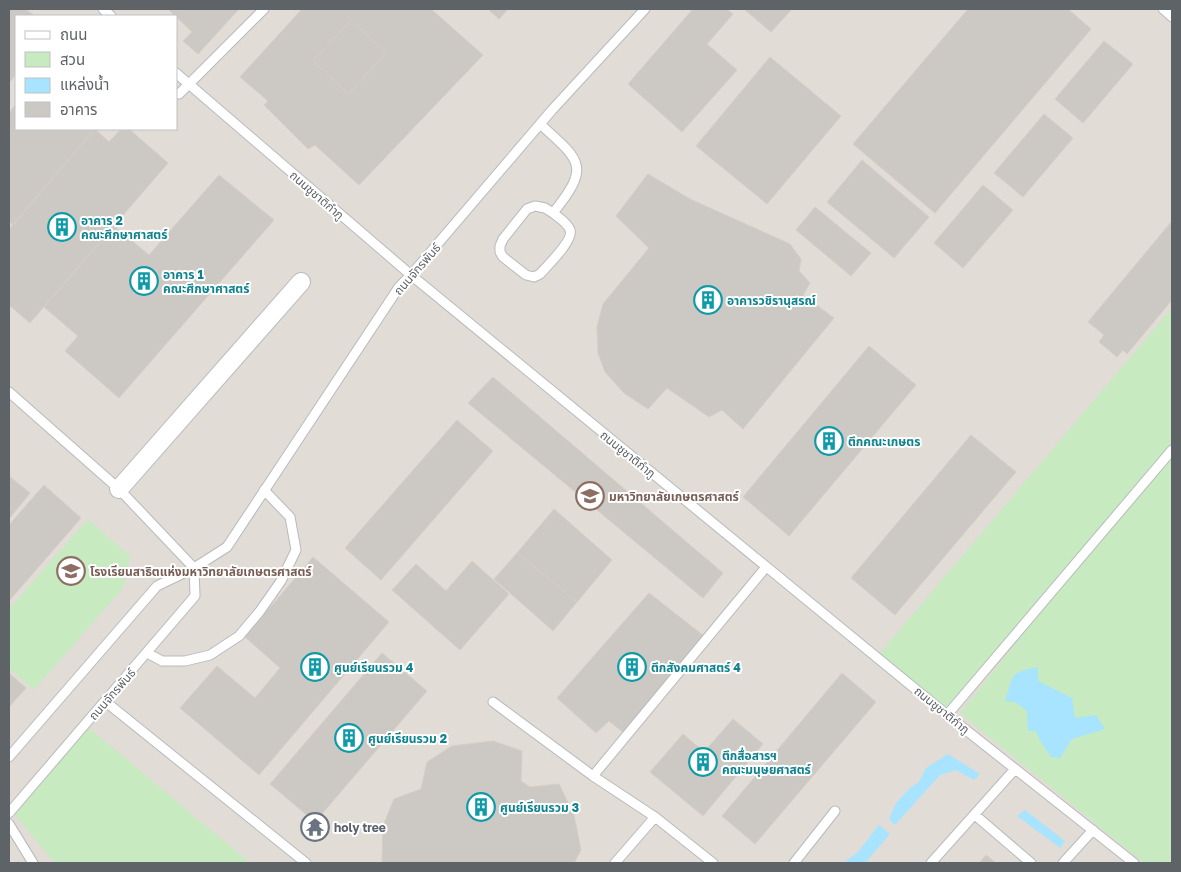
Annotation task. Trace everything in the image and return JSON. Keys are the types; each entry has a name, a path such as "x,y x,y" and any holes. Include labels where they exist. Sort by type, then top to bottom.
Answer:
{"street":[{"path":"119,489 301,282"}],"lane":[{"path":"179,94 264,9"},
{"name":"ถนนจักรพันธ์","path":"9,757 157,586 194,568 227,547 399,287 540,124 645,9"},
{"path":"1163,9 1172,17"},
{"name":"ถนนชูชาติกำภู","path":"178,76 411,275 947,715 1134,863"},
{"path":"540,124 575,159 578,172 569,193 553,213"},
{"path":"535,206 546,208 553,213 569,227 570,235 566,243 540,274 534,277 526,276 503,257 500,252 503,238 527,209 535,206"},
{"path":"9,392 119,489 194,568"},
{"path":"947,715 1172,450"},
{"path":"147,653 162,661 186,661 210,655 239,636 260,611 281,581 296,550 290,517 264,490"},
{"path":"593,776 766,567"},
{"name":"ถนนจักรพันธ์","path":"9,812 106,702 195,596 194,568"},
{"path":"106,702 306,863"},
{"path":"493,702 593,776 655,817 713,863"},
{"path":"931,863 1015,769"},
{"path":"794,863 835,811"},
{"path":"975,816 1031,863"},
{"path":"615,863 655,817"},
{"path":"9,824 33,863"},
{"path":"1063,863 1093,830"}],"shaded area":[{"name":"มหาวิทยาลัยเกษตรศาสตร์","path":"9,9 1172,9 1172,863 9,863"}],"green space":[{"path":"1172,308 1172,863 1144,863 960,713 1131,500 947,715 877,657"},
{"path":"88,519 130,556 123,588 34,690 9,668 9,609"},
{"path":"88,727 250,863 55,863 14,814"}],"water":[{"path":"1038,667 1038,681 1072,698 1075,718 1096,715 1105,729 1072,739 1060,758 1051,757 1040,741 1036,731 1028,731 1027,711 1015,702 1005,701 1014,676 1022,671"},
{"path":"948,754 980,774 974,780 956,770 940,775 895,825 889,819 896,803 910,788 919,782 926,768"},
{"path":"1025,810 1065,841 1060,848 1017,816"},
{"path":"879,825 890,834 865,863 846,863 847,860 857,853"}],"building":[{"path":"9,9 25,9 34,15 15,15 15,75 9,83"},
{"path":"168,9 239,9 198,54 183,41 192,32 178,19 178,15 174,15"},
{"path":"302,9 431,9 483,55 359,185 315,145 308,149 264,105 268,101 240,77","holes":["351,20 386,53 349,94 313,61"]},
{"path":"488,9 508,9 499,19"},
{"path":"693,9 726,9 733,14 707,44 737,70 682,132 628,84"},
{"path":"744,9 792,9 771,32"},
{"path":"968,9 1068,9 1091,29 935,213 853,144"},
{"path":"351,20 386,53 349,94 313,61"},
{"path":"1104,41 1133,64 1083,123 1055,99"},
{"path":"770,57 841,116 767,204 696,146"},
{"path":"15,105 15,130 94,130 13,225 9,221 9,113"},
{"path":"1044,114 1073,138 1023,197 994,173"},
{"name":"อาคาร 2 คณะศึกษาศาสตร์","path":"94,130 109,142 120,130 130,130 168,163 30,323 9,305 9,229"},
{"path":"862,160 929,217 894,258 827,202"},
{"name":"อาคารวชิรานุสรณ์","path":"648,174 690,199 790,244 801,259 799,271 810,283 803,295 834,318 743,429 722,410 709,417 667,388 648,409 624,393 605,372 598,353 597,327 603,304 649,248 616,216"},
{"name":"อาคาร 1 คณะศึกษาศาสตร์","path":"219,175 274,220 119,398 65,351 78,336 44,307 114,226 149,255"},
{"path":"983,185 1013,210 963,268 934,243"},
{"path":"815,207 871,253 851,276 796,230"},
{"path":"1172,221 1172,300 1127,354 1123,350 1117,357 1099,342 1104,335 1088,322"},
{"name":"ตึกคณะเกษตร","path":"869,346 916,385 789,536 743,497"},
{"path":"493,377 723,573 703,598 468,403"},
{"path":"457,420 493,451 381,580 345,548"},
{"name":"ตึกคณะเกษตร","path":"971,435 1016,472 895,615 851,578"},
{"path":"9,476 30,493 9,519"},
{"path":"44,485 81,518 9,601 9,525"},
{"path":"554,509 612,560 577,602 517,553"},
{"path":"517,553 577,602 553,631 494,579"},
{"name":"ศูนย์เรียนรวม 4","path":"313,557 389,622 259,775 180,708 217,666 255,698 280,668 245,637"},
{"path":"472,561 509,594 460,650 392,590 416,564 446,591"},
{"name":"ตึกสังคมศาสตร์ 4","path":"649,593 704,636 625,734 609,721 596,733 557,698"},
{"name":"ศูนย์เรียนรวม 2","path":"382,653 427,691 315,822 270,784"},
{"path":"9,673 26,688 9,707"},
{"path":"842,673 876,702 755,844 722,816"},
{"name":"ตึกสื่อสารฯ คณะมนุษยศาสตร์","path":"733,719 763,744 703,816 650,772 683,734 704,752"},
{"name":"ศูนย์เรียนรวม 3","path":"493,741 522,751 521,781 530,787 559,784 574,815 581,850 574,863 382,863 383,826 394,799 421,789 427,762 452,746"},
{"path":"986,855 996,863 979,863"}],"place":[{"name":"อาคาร 2 คณะศึกษาศาสตร์","path":"62,227"},
{"name":"อาคาร 1 คณะศึกษาศาสตร์","path":"144,281"},
{"name":"อาคารวชิรานุสรณ์","path":"708,300"},
{"name":"ตึกคณะเกษตร","path":"829,441"},
{"name":"มหาวิทยาลัยเกษตรศาสตร์","path":"590,496"},
{"name":"โรงเรียนสาธิตแห่งมหาวิทยาลัยเกษตรศาสตร์","path":"71,571"},
{"name":"ศูนย์เรียนรวม 4","path":"315,667"},
{"name":"ตึกสังคมศาสตร์ 4","path":"632,667"},
{"name":"ศูนย์เรียนรวม 2","path":"349,738"},
{"name":"ตึกสื่อสารฯ คณะมนุษยศาสตร์","path":"703,762"},
{"name":"ศูนย์เรียนรวม 3","path":"481,807"},
{"name":"holy tree","path":"315,827"}]}
